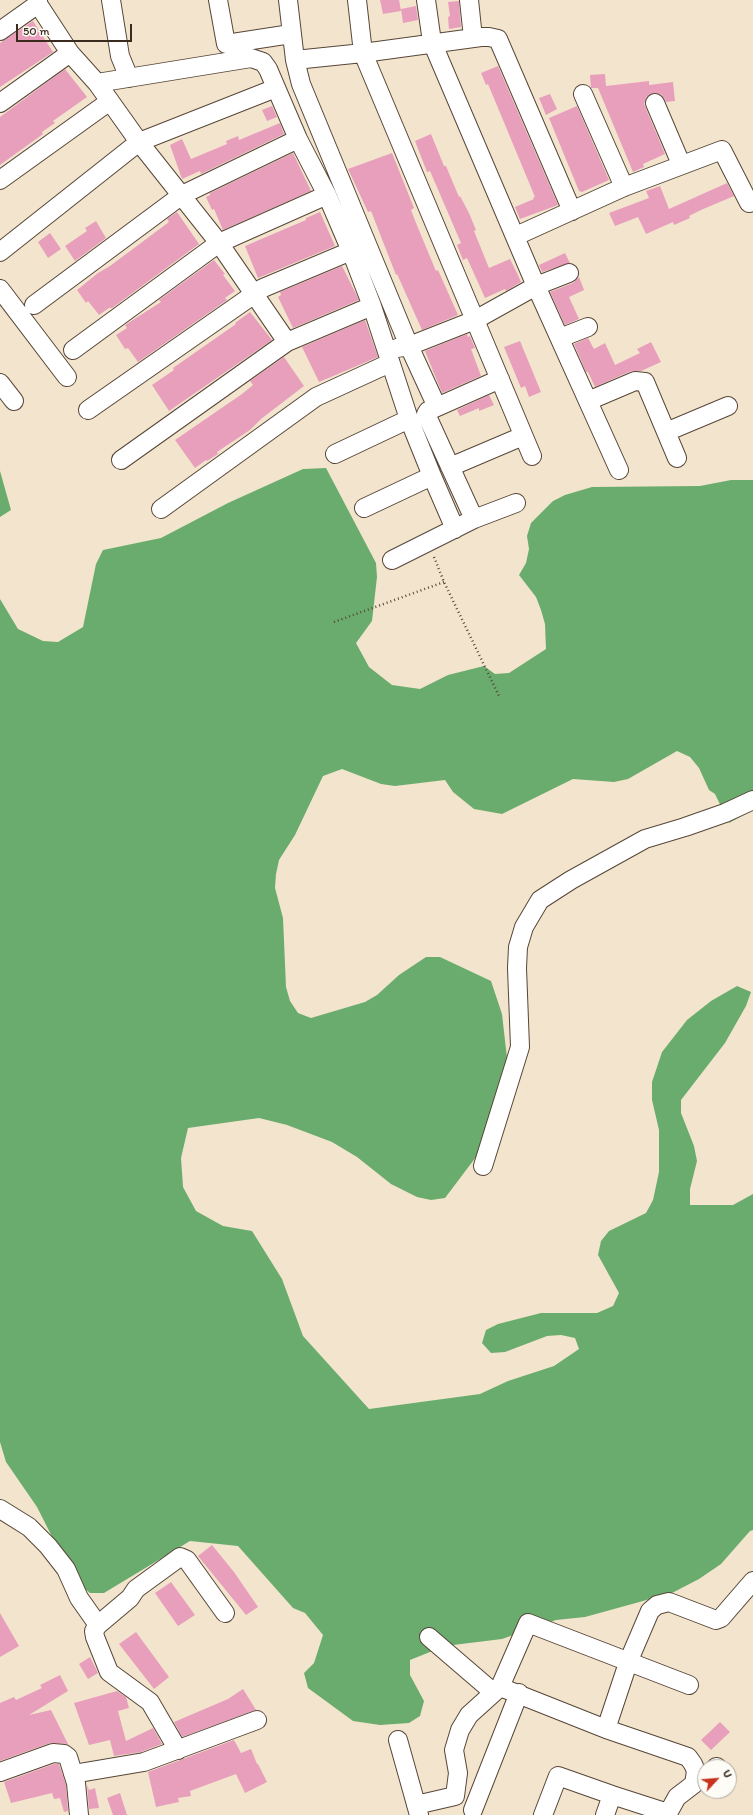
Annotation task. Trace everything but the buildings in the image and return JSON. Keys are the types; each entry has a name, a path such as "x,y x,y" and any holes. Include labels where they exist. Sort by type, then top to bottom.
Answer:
{"street":[{"path":"111,0 120,56 129,78"},
{"path":"124,0 132,54 129,78"},
{"path":"207,0 217,64"},
{"path":"218,0 226,44 291,34"},
{"path":"288,0 295,60 301,84 343,181 409,346 436,407"},
{"path":"357,0 363,52 532,456"},
{"path":"426,0 432,42 516,236 536,286 619,470"},
{"path":"469,0 473,38"},
{"path":"0,31 38,2 70,52 97,83 139,142 219,243 255,293 287,342"},
{"path":"295,60 432,42 489,37 498,39 572,211"},
{"path":"0,103 70,52"},
{"path":"97,83 251,58 263,62 268,69 298,139 327,195 351,250 372,306 409,419 455,529"},
{"path":"0,252 139,142 276,88"},
{"path":"583,94 624,187"},
{"path":"0,180 110,100"},
{"path":"655,103 681,164"},
{"path":"34,305 182,195 298,139"},
{"path":"516,236 624,187 681,164 722,150 749,203 753,202"},
{"path":"73,350 219,243 327,195"},
{"path":"88,410 263,288 351,250"},
{"path":"160,509 316,397 409,346 475,320 536,286 569,274"},
{"path":"0,289 67,376"},
{"path":"121,460 287,342 372,306"},
{"path":"560,338 588,327"},
{"path":"474,520 426,414 428,411 436,407 500,379"},
{"path":"588,401 627,384 642,380 647,384 677,458"},
{"path":"0,382 14,401"},
{"path":"666,432 728,406"},
{"path":"335,454 409,419"},
{"path":"450,467 523,436"},
{"path":"364,508 432,476"},
{"path":"392,560 474,520 516,503"},
{"path":"483,1166 520,1047 517,968 518,947 524,927 540,900 571,880 645,838 685,828 719,816 753,800"},
{"path":"0,1509 29,1527 48,1546 66,1569 79,1598 98,1625"},
{"path":"178,1750 150,1702 109,1672 94,1637 94,1631 98,1625 130,1598 136,1589 180,1557 187,1560 225,1613"},
{"path":"606,1729 629,1660 650,1611 657,1605 670,1602 716,1620 721,1618 753,1582"},
{"path":"398,1740 418,1810 455,1796 458,1773 454,1750 460,1730 469,1715 497,1690 528,1623 629,1660 689,1685"},
{"path":"429,1637 497,1690 519,1694 606,1729 688,1757 697,1773"},
{"path":"473,1810 519,1694"},
{"path":"73,1774 144,1762 257,1720"},
{"path":"0,1772 58,1752 64,1754 68,1757 73,1774 79,1815"},
{"path":"542,1815 558,1776 667,1814 676,1797 697,1782"},
{"path":"605,1815 612,1795"}],"path":[{"path":"428,543 444,582 500,698"},
{"path":"334,622 444,582"}],"green space":[{"path":"326,468 376,563 377,577 372,621 356,643 369,667 392,685 420,689 448,675 484,666 495,674 509,673 546,649 545,624 541,610 536,597 519,575 526,563 529,549 527,536 531,523 553,501 565,495 592,487 700,486 731,480 753,480 753,810 729,823 715,794 709,790 699,768 690,757 677,751 628,779 614,782 573,779 502,814 474,809 453,792 445,780 395,786 381,784 342,769 323,776 295,835 279,860 275,888 283,918 286,987 290,1001 298,1013 311,1018 365,1002 377,995 399,975 426,957 440,957 491,981 502,1014 508,1067 479,1153 445,1198 431,1200 417,1197 391,1184 357,1157 332,1142 287,1125 259,1118 188,1128 181,1158 183,1187 196,1211 223,1226 252,1231 282,1279 303,1336 369,1409 480,1394 508,1381 554,1366 579,1349 575,1338 561,1335 547,1336 505,1352 491,1353 482,1343 486,1330 498,1324 541,1313 597,1313 613,1306 619,1293 598,1255 601,1241 609,1231 646,1213 653,1200 659,1172 659,1130 652,1100 652,1082 662,1052 687,1020 711,1001 737,986 751,992 746,1006 725,1043 681,1100 681,1113 694,1146 697,1161 690,1189 690,1205 733,1205 753,1194 753,1530 750,1531 721,1564 699,1579 672,1593 585,1617 556,1620 502,1639 445,1646 410,1660 410,1675 424,1701 420,1716 409,1723 380,1725 353,1721 308,1688 304,1673 314,1663 323,1635 305,1613 293,1608 238,1546 190,1541 104,1593 90,1593 74,1580 37,1507 6,1462 0,1442 0,599 18,629 43,641 58,642 83,627 96,564 103,550 161,538 228,503 303,469"},
{"path":"0,471 11,510 0,517"}]}
